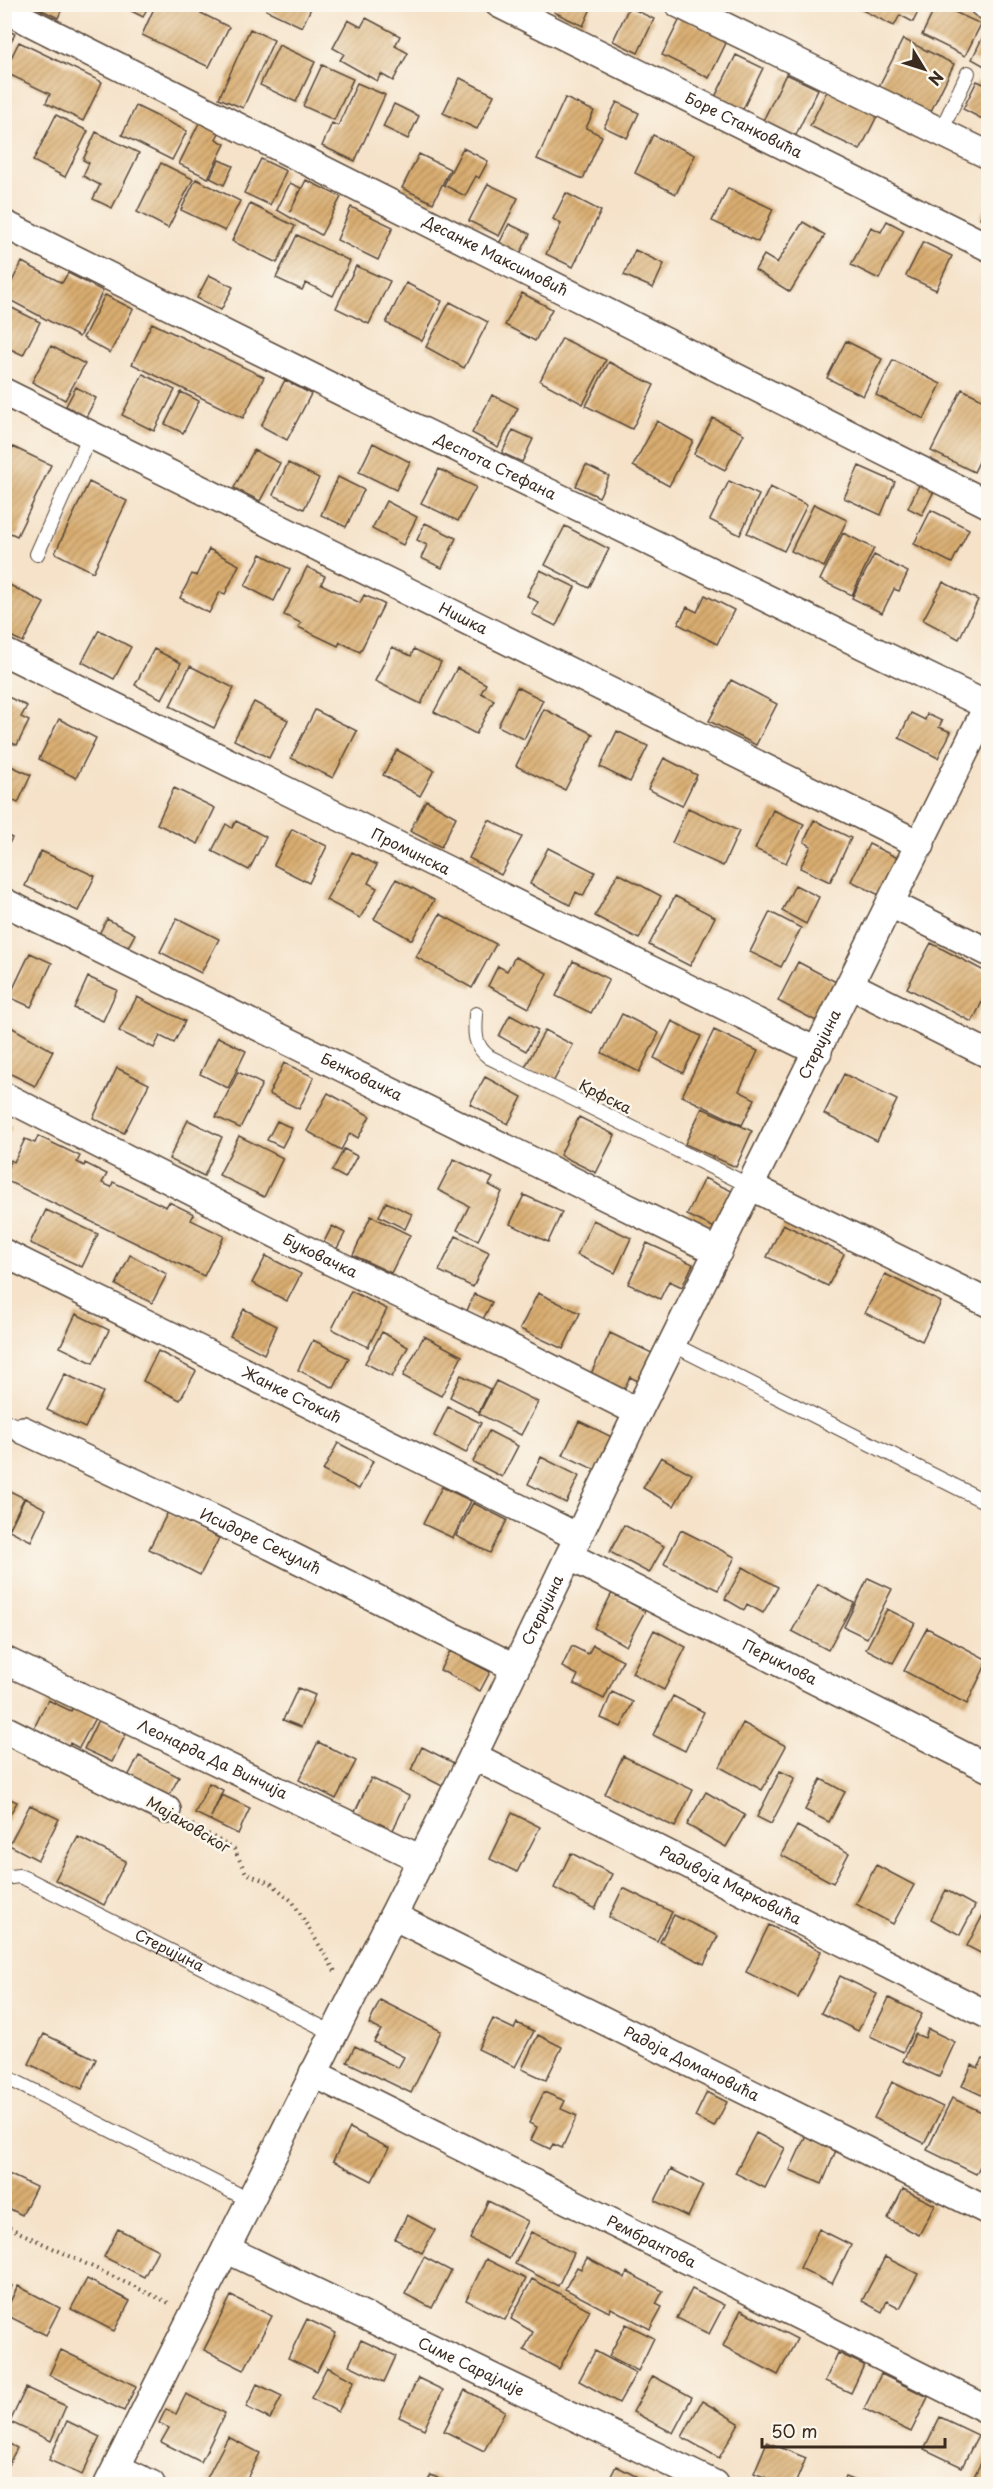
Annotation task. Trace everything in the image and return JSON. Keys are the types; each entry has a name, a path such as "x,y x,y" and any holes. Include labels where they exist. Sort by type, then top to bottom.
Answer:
{"street":[{"name":"Боре Станковића","path":"499,4 988,247"},
{"path":"679,4 988,155"},
{"path":"983,4 988,7"},
{"name":"Десанке Максимовић","path":"4,9 988,504"},
{"name":"Деспота Стефана","path":"4,224 986,714"},
{"name":"Нишка","path":"4,392 921,845"},
{"name":"Проминска","path":"4,652 818,1052"},
{"name":"Стеријина","path":"112,2476 251,2201 350,1996 422,1859 638,1412 986,714"},
{"name":"Бенковачка","path":"4,902 717,1252"},
{"path":"891,904 988,952"},
{"path":"850,985 988,1054"},
{"name":"Буковачка","path":"4,1096 313,1253 481,1333 638,1412"},
{"path":"750,1186 988,1303"},
{"name":"Жанке Стокић","path":"4,1253 574,1546"},
{"name":"Исидоре Секулић","path":"14,1425 271,1546 516,1668"},
{"name":"Периклова","path":"574,1546 988,1768"},
{"name":"Леонарда Да Винчија","path":"4,1660 422,1859"},
{"name":"Мајаковског","path":"4,1729 166,1810"},
{"name":"Радивоја Марковића","path":"472,1756 988,2015"},
{"name":"Радоја Домановића","path":"393,1916 988,2211"},
{"name":"Рембрантова","path":"314,2073 988,2410"},
{"name":"Симе Сарајлије","path":"226,2249 714,2484"},
{"path":"112,2476 151,2484"}],"lane":[{"path":"940,132 968,73"},
{"path":"37,554 90,435"},
{"name":"Крфска","path":"476,1014 476,1042 480,1050 489,1057 750,1186"},
{"path":"672,1344 988,1503"},
{"name":"Стеријина","path":"4,1878 19,1876 29,1880 333,2033"},
{"path":"4,2076 251,2201"}],"path":[{"name":"Мајаковског","path":"166,1810 234,1849 246,1873 272,1884 293,1902 350,1996"},
{"path":"4,2225 193,2315"}],"building":[{"path":"30,4 64,4 58,18"},
{"path":"118,4 149,4 143,17"},
{"path":"156,4 183,4 229,27 209,67 142,35"},
{"path":"269,4 313,4 302,27 266,10"},
{"path":"557,4 593,4 583,26 554,12"},
{"path":"860,4 922,4 913,22 900,15 894,26 858,8"},
{"path":"937,4 981,24 965,56 922,35"},
{"path":"629,7 654,19 638,53 613,41"},
{"path":"681,17 728,39 709,78 662,55"},
{"path":"366,18 400,36 395,46 408,53 393,81 381,74 377,81 340,60 344,54 333,48 348,20 361,27"},
{"path":"988,26 988,68 972,59"},
{"path":"4,28 15,34 4,55"},
{"path":"250,29 274,40 243,108 219,98"},
{"path":"903,39 954,64 929,115 877,90"},
{"path":"19,42 102,82 83,121 46,103 50,94 4,72"},
{"path":"279,45 315,62 296,102 260,85"},
{"path":"736,55 763,68 741,113 714,99"},
{"path":"322,65 353,79 334,120 303,106"},
{"path":"786,74 818,89 793,141 761,125"},
{"path":"460,78 494,95 477,129 443,113"},
{"path":"977,81 988,86 988,122 963,109"},
{"path":"357,83 385,95 355,161 322,146 332,123 338,126"},
{"path":"828,89 878,114 860,150 810,126"},
{"path":"565,98 594,111 586,128 602,136 583,179 537,159"},
{"path":"617,102 639,113 627,138 604,127"},
{"path":"394,104 419,116 408,139 383,127"},
{"path":"136,106 187,131 172,160 122,135"},
{"path":"56,115 88,131 65,177 33,161"},
{"path":"202,117 222,127 216,139 225,144 208,178 179,164"},
{"path":"4,127 12,131 4,145"},
{"path":"96,132 139,153 112,208 93,199 100,185 83,176 89,163 83,160"},
{"path":"653,135 695,155 676,194 635,173"},
{"path":"463,148 488,161 479,178 476,176 465,196 444,185"},
{"path":"419,154 450,169 433,203 402,188"},
{"path":"261,159 286,171 270,205 244,193"},
{"path":"219,160 233,166 224,185 210,178"},
{"path":"161,163 193,179 168,228 137,212"},
{"path":"196,179 240,201 225,231 181,210"},
{"path":"306,180 341,197 321,235 277,210 290,183 301,188 290,212"},
{"path":"488,184 518,198 499,236 469,221"},
{"path":"728,188 773,209 758,242 712,221"},
{"path":"566,193 601,211 573,267 546,254 561,224 553,219"},
{"path":"988,201 988,222 980,218"},
{"path":"250,204 295,226 277,263 232,241"},
{"path":"351,207 393,227 378,260 337,240"},
{"path":"887,221 904,230 879,279 851,265 871,227 881,232"},
{"path":"803,222 825,235 790,292 755,270 764,255 777,263"},
{"path":"509,224 530,234 520,254 499,244"},
{"path":"297,235 350,261 333,296 306,283 302,290 276,278"},
{"path":"923,242 952,256 936,290 906,276"},
{"path":"635,250 664,264 653,288 624,275"},
{"path":"22,262 62,283 68,273 103,291 79,337 4,297"},
{"path":"356,266 390,281 369,324 336,308"},
{"path":"209,275 233,287 221,310 197,298"},
{"path":"406,283 442,301 422,341 386,323"},
{"path":"522,293 552,309 535,341 505,325"},
{"path":"105,295 133,309 110,353 83,338"},
{"path":"450,302 488,322 464,368 426,347"},
{"path":"4,304 40,322 23,355 4,346"},
{"path":"152,323 264,377 243,418 132,364"},
{"path":"562,338 606,360 583,404 540,381"},
{"path":"846,341 882,359 863,396 827,378"},
{"path":"51,346 85,364 65,400 32,382"},
{"path":"893,360 941,384 924,419 876,395"},
{"path":"609,362 654,385 632,429 586,406"},
{"path":"143,374 175,390 154,431 122,415"},
{"path":"285,380 311,394 287,440 261,426"},
{"path":"76,387 96,398 86,417 66,406"},
{"path":"962,389 988,402 988,443 974,472 931,451"},
{"path":"181,392 199,401 183,433 165,424"},
{"path":"492,395 518,408 498,447 472,433"},
{"path":"713,418 744,434 725,470 694,454"},
{"path":"657,421 693,441 669,486 633,466"},
{"path":"513,430 533,439 522,462 502,453"},
{"path":"373,443 410,462 396,490 359,472"},
{"path":"13,447 51,465 17,536 4,530 4,463"},
{"path":"254,450 280,463 260,501 234,488"},
{"path":"288,463 319,478 304,509 273,495"},
{"path":"586,465 609,476 599,497 576,486"},
{"path":"859,466 895,482 881,515 844,498"},
{"path":"439,469 476,487 458,521 421,503"},
{"path":"338,477 364,490 346,527 321,515"},
{"path":"923,477 937,485 922,515 908,508"},
{"path":"729,481 759,495 740,535 710,520"},
{"path":"89,482 127,501 93,572 55,553"},
{"path":"770,487 807,505 784,551 747,533"},
{"path":"386,501 417,517 403,545 372,529"},
{"path":"814,504 847,520 824,567 791,551"},
{"path":"931,510 969,529 952,563 914,544"},
{"path":"425,523 456,538 442,568 421,558 427,545 417,540"},
{"path":"565,526 609,549 589,588 545,565"},
{"path":"843,533 874,548 852,595 820,580"},
{"path":"209,549 239,565 225,594 220,592 209,613 180,598 192,574 196,576"},
{"path":"261,554 290,569 274,601 245,586"},
{"path":"874,555 908,572 899,591 894,589 882,613 852,598"},
{"path":"307,567 325,576 321,584 360,603 364,595 384,604 360,652 340,642 338,646 298,627 301,623 284,615"},
{"path":"540,570 575,587 556,626 532,614 538,602 527,596"},
{"path":"4,582 44,603 23,642 4,633"},
{"path":"943,582 978,600 959,639 923,620"},
{"path":"705,595 734,610 717,644 678,624 687,607 697,612"},
{"path":"99,630 131,647 114,679 82,662"},
{"path":"392,647 411,656 414,649 441,662 421,704 375,681"},
{"path":"154,649 181,663 162,699 135,685"},
{"path":"190,666 234,688 214,728 170,706"},
{"path":"457,668 486,684 481,693 494,700 476,734 434,712"},
{"path":"731,680 777,704 756,745 709,721"},
{"path":"517,687 543,700 524,739 498,726"},
{"path":"4,695 27,706 21,717 29,721 17,745 4,740"},
{"path":"254,702 288,720 269,758 234,740"},
{"path":"544,709 593,734 565,790 516,766"},
{"path":"315,710 357,731 333,778 291,758"},
{"path":"911,713 925,720 927,714 942,721 939,727 951,732 938,758 899,738"},
{"path":"59,719 96,738 76,778 39,759"},
{"path":"617,731 648,746 630,782 600,767"},
{"path":"397,750 434,770 420,796 383,775"},
{"path":"664,758 697,775 682,806 648,789"},
{"path":"4,763 31,775 18,803 4,796"},
{"path":"174,788 215,808 198,844 157,824"},
{"path":"426,800 456,817 441,847 410,831"},
{"path":"688,808 739,831 723,866 672,843"},
{"path":"773,810 804,824 786,863 755,849"},
{"path":"489,820 522,837 501,875 469,858"},
{"path":"814,820 851,838 830,882 800,868 811,846 804,842"},
{"path":"236,821 266,837 249,870 212,851 226,824 232,828"},
{"path":"292,829 327,846 309,883 274,865"},
{"path":"4,834 12,838 4,852"},
{"path":"869,844 902,860 883,897 851,881"},
{"path":"548,848 595,872 583,896 576,892 570,905 530,884"},
{"path":"41,851 95,876 78,911 25,886"},
{"path":"352,852 377,865 368,883 377,888 360,918 326,900"},
{"path":"618,873 661,896 639,939 595,916"},
{"path":"396,879 434,900 412,940 374,919"},
{"path":"795,885 819,897 806,924 782,911"},
{"path":"675,896 715,917 690,966 649,945"},
{"path":"770,912 801,928 781,967 750,952"},
{"path":"440,914 496,944 472,988 416,957"},
{"path":"177,918 219,939 201,973 160,952"},
{"path":"107,919 135,934 127,949 99,934"},
{"path":"931,943 988,973 988,990 972,1022 907,988"},
{"path":"30,953 52,963 31,1007 9,997"},
{"path":"515,957 547,973 529,1008 488,986 498,966 507,971"},
{"path":"573,961 609,979 591,1013 556,996"},
{"path":"798,962 840,984 820,1023 778,1001"},
{"path":"88,977 117,990 103,1021 74,1008"},
{"path":"137,997 185,1021 174,1043 160,1036 154,1048 119,1031"},
{"path":"622,1014 659,1033 639,1072 602,1053"},
{"path":"510,1015 538,1030 526,1051 499,1036"},
{"path":"672,1021 701,1036 683,1073 654,1058"},
{"path":"4,1023 53,1051 35,1086 7,1072 8,1069 4,1067"},
{"path":"545,1030 573,1045 552,1084 524,1069"},
{"path":"714,1030 758,1051 739,1091 755,1099 742,1125 682,1096"},
{"path":"218,1037 246,1051 228,1088 200,1074"},
{"path":"284,1063 314,1077 299,1109 269,1094"},
{"path":"117,1068 149,1084 124,1133 93,1118"},
{"path":"238,1072 262,1084 240,1128 216,1117"},
{"path":"844,1074 897,1100 877,1141 824,1114"},
{"path":"485,1077 522,1097 508,1124 470,1104"},
{"path":"328,1093 370,1116 358,1138 350,1133 341,1150 307,1131"},
{"path":"702,1108 752,1131 736,1167 685,1144"},
{"path":"579,1117 615,1135 596,1173 560,1155"},
{"path":"188,1120 222,1137 204,1176 169,1159"},
{"path":"277,1121 292,1128 282,1147 267,1140"},
{"path":"4,1123 12,1127 4,1141"},
{"path":"38,1136 80,1156 77,1162 84,1166 85,1163 107,1174 102,1183 111,1187 113,1182 166,1207 169,1202 194,1214 191,1220 224,1236 204,1276 5,1180 8,1174 5,1173 11,1160 14,1162 25,1139 35,1143"},
{"path":"239,1136 283,1158 264,1197 219,1175"},
{"path":"344,1149 357,1156 345,1178 332,1171"},
{"path":"454,1159 493,1178 489,1185 502,1192 478,1240 457,1230 469,1206 438,1190"},
{"path":"704,1178 736,1193 719,1230 687,1215"},
{"path":"524,1195 562,1212 548,1242 510,1224"},
{"path":"386,1202 412,1214 405,1229 379,1216"},
{"path":"46,1210 98,1234 82,1267 30,1243"},
{"path":"371,1216 410,1235 391,1273 353,1255"},
{"path":"593,1220 631,1238 615,1273 577,1255"},
{"path":"783,1224 844,1254 828,1286 767,1257"},
{"path":"332,1226 345,1233 336,1250 323,1244"},
{"path":"456,1236 489,1252 473,1287 439,1271"},
{"path":"647,1243 693,1264 682,1287 669,1281 660,1299 628,1284"},
{"path":"130,1255 167,1274 152,1303 116,1285"},
{"path":"266,1256 301,1274 287,1301 252,1283"},
{"path":"885,1274 941,1302 922,1341 865,1313"},
{"path":"351,1291 387,1309 368,1347 332,1329"},
{"path":"538,1293 580,1313 563,1349 520,1329"},
{"path":"474,1294 492,1302 483,1319 467,1311"},
{"path":"244,1309 277,1326 264,1354 230,1336"},
{"path":"76,1314 109,1330 93,1363 60,1347"},
{"path":"382,1332 408,1347 392,1377 365,1363"},
{"path":"610,1333 656,1355 642,1383 630,1377 623,1391 590,1376"},
{"path":"424,1336 462,1356 441,1396 403,1376"},
{"path":"313,1340 349,1358 334,1388 298,1370"},
{"path":"158,1351 196,1371 180,1400 143,1381"},
{"path":"65,1374 103,1392 85,1428 47,1410"},
{"path":"461,1375 490,1389 479,1412 450,1397"},
{"path":"496,1381 538,1402 521,1435 479,1414"},
{"path":"448,1407 481,1423 466,1453 434,1436"},
{"path":"579,1421 616,1439 600,1472 563,1455"},
{"path":"489,1431 518,1446 502,1477 473,1462"},
{"path":"338,1443 373,1461 359,1489 323,1471"},
{"path":"541,1457 579,1476 566,1503 528,1484"},
{"path":"661,1457 692,1474 674,1506 643,1488"},
{"path":"442,1487 471,1501 453,1538 423,1524"},
{"path":"4,1488 24,1498 7,1532 4,1531"},
{"path":"25,1498 46,1509 31,1541 9,1530"},
{"path":"473,1503 507,1520 490,1553 456,1536"},
{"path":"168,1512 219,1538 200,1575 149,1549"},
{"path":"624,1525 664,1546 649,1573 610,1552"},
{"path":"681,1530 735,1557 718,1590 664,1564"},
{"path":"743,1567 778,1587 763,1613 747,1604 744,1610 725,1599"},
{"path":"868,1578 892,1589 867,1638 844,1627"},
{"path":"818,1584 854,1603 828,1650 792,1631"},
{"path":"612,1593 645,1611 626,1646 594,1628"},
{"path":"887,1609 915,1623 893,1663 866,1649"},
{"path":"927,1628 988,1660 967,1704 904,1671"},
{"path":"654,1630 686,1647 664,1690 632,1673"},
{"path":"593,1645 623,1660 604,1699 574,1684 578,1675 562,1667 572,1646 588,1654"},
{"path":"450,1651 490,1672 480,1691 440,1670"},
{"path":"298,1688 315,1695 301,1727 283,1720"},
{"path":"612,1692 633,1702 621,1727 601,1718"},
{"path":"673,1696 704,1712 685,1751 653,1735"},
{"path":"48,1700 71,1711 75,1703 97,1714 79,1748 70,1743 66,1749 32,1732"},
{"path":"98,1720 126,1734 112,1762 84,1749"},
{"path":"743,1723 786,1746 762,1790 720,1767"},
{"path":"318,1742 356,1761 336,1799 299,1780"},
{"path":"422,1747 456,1764 444,1787 411,1770"},
{"path":"139,1756 179,1777 165,1803 125,1782"},
{"path":"623,1756 693,1790 675,1827 605,1794"},
{"path":"780,1771 795,1778 771,1824 757,1817"},
{"path":"371,1778 409,1796 391,1834 353,1816"},
{"path":"821,1779 845,1792 829,1822 805,1810"},
{"path":"209,1783 223,1790 211,1817 222,1795 250,1808 238,1834 195,1813"},
{"path":"706,1792 745,1815 726,1847 687,1825"},
{"path":"4,1796 17,1802 4,1825"},
{"path":"30,1805 59,1819 38,1860 9,1845"},
{"path":"512,1813 540,1827 517,1872 490,1859"},
{"path":"797,1826 849,1853 833,1883 781,1855"},
{"path":"78,1837 126,1861 104,1905 55,1880"},
{"path":"571,1853 612,1874 595,1909 554,1888"},
{"path":"876,1865 914,1885 893,1924 856,1904"},
{"path":"623,1888 672,1912 657,1941 609,1917"},
{"path":"946,1890 975,1906 960,1935 931,1919"},
{"path":"988,1905 988,1957 967,1946"},
{"path":"674,1915 718,1936 704,1964 660,1942"},
{"path":"769,1925 821,1951 798,1998 746,1972"},
{"path":"840,1976 877,1994 858,2031 821,2013"},
{"path":"889,1998 922,2014 903,2052 870,2036"},
{"path":"380,2000 441,2031 411,2093 347,2062 355,2046 398,2068 404,2057 374,2042 381,2030 369,2024"},
{"path":"493,2019 514,2029 517,2023 534,2031 515,2067 478,2049"},
{"path":"928,2029 955,2042 939,2077 903,2061 915,2034 925,2038"},
{"path":"44,2034 96,2059 82,2089 29,2064"},
{"path":"538,2035 562,2047 546,2080 522,2069"},
{"path":"983,2059 988,2061 988,2098 962,2086 972,2065 978,2068"},
{"path":"892,2082 943,2107 924,2143 874,2118"},
{"path":"544,2092 565,2101 561,2109 577,2116 562,2148 553,2144 550,2149 531,2140 537,2127 529,2123"},
{"path":"707,2092 727,2102 714,2127 695,2117"},
{"path":"952,2098 988,2115 988,2150 976,2174 927,2150"},
{"path":"350,2128 389,2148 372,2181 333,2161"},
{"path":"756,2133 785,2148 765,2188 735,2173"},
{"path":"806,2135 837,2148 822,2184 790,2170"},
{"path":"671,2169 703,2185 688,2217 655,2201"},
{"path":"4,2172 36,2187 22,2215 4,2206"},
{"path":"903,2189 935,2205 919,2235 888,2219"},
{"path":"488,2201 528,2221 509,2259 470,2239"},
{"path":"407,2215 435,2230 422,2253 395,2239"},
{"path":"118,2229 158,2250 144,2277 104,2257"},
{"path":"819,2229 851,2245 832,2284 800,2268"},
{"path":"531,2232 574,2253 558,2286 515,2264"},
{"path":"424,2257 451,2271 432,2308 405,2294"},
{"path":"885,2257 918,2274 900,2308 887,2301 882,2312 862,2301"},
{"path":"587,2258 625,2278 627,2272 663,2291 656,2304 662,2307 650,2329 611,2308 609,2312 565,2289 577,2267 581,2269"},
{"path":"486,2259 526,2279 505,2320 466,2300"},
{"path":"87,2279 130,2301 114,2331 71,2309"},
{"path":"532,2279 590,2310 559,2369 524,2350 533,2332 511,2319"},
{"path":"4,2282 12,2286 4,2300"},
{"path":"18,2286 60,2308 46,2335 4,2314"},
{"path":"692,2289 724,2305 709,2334 677,2318"},
{"path":"231,2296 272,2316 244,2370 204,2350"},
{"path":"741,2310 797,2339 778,2375 723,2346"},
{"path":"307,2319 336,2333 317,2372 288,2358"},
{"path":"626,2324 654,2338 638,2371 609,2356"},
{"path":"361,2340 396,2356 384,2382 349,2365"},
{"path":"61,2350 136,2386 124,2411 49,2375"},
{"path":"595,2351 636,2373 619,2403 579,2381"},
{"path":"838,2353 864,2365 851,2393 825,2381"},
{"path":"327,2367 354,2381 338,2412 311,2398"},
{"path":"881,2374 928,2397 911,2432 864,2409"},
{"path":"653,2376 692,2397 673,2433 633,2412"},
{"path":"418,2378 443,2390 424,2429 399,2417"},
{"path":"257,2384 282,2396 270,2419 246,2407"},
{"path":"26,2388 66,2406 51,2441 10,2422"},
{"path":"465,2390 505,2411 484,2451 444,2431"},
{"path":"186,2394 225,2413 201,2462 161,2442 169,2428 159,2423 166,2409 176,2414"},
{"path":"702,2401 739,2423 719,2458 682,2437"},
{"path":"940,2417 978,2435 962,2467 924,2449"},
{"path":"67,2421 100,2437 82,2475 49,2460"},
{"path":"228,2437 260,2453 244,2484 216,2484 206,2480"},
{"path":"4,2441 17,2448 6,2469 4,2469"},
{"path":"767,2442 806,2458 795,2484 781,2484 754,2473"},
{"path":"988,2449 988,2484 970,2484"},
{"path":"616,2466 649,2483 607,2484"},
{"path":"431,2475 450,2484 426,2484"},
{"path":"845,2477 863,2484 842,2484"}]}
